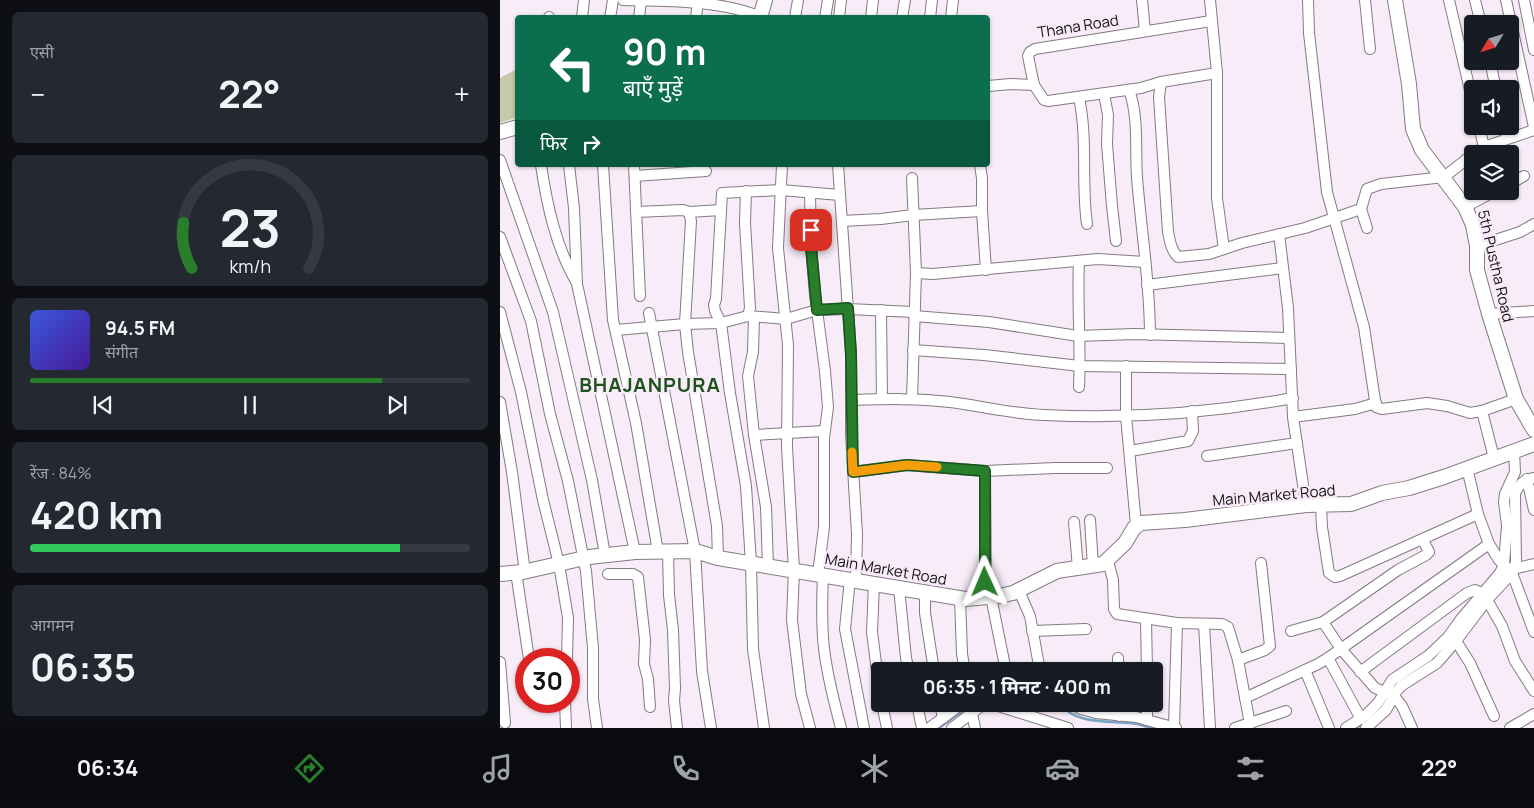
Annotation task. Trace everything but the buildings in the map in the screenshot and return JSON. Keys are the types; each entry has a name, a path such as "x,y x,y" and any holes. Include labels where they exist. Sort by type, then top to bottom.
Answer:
{"street":[{"path":"582,15 584,0"},
{"path":"610,15 613,0"},
{"path":"623,0 698,2 744,9 756,15"},
{"path":"761,15 765,0"},
{"path":"796,15 798,0"},
{"path":"826,15 828,0"},
{"path":"838,15 841,0"},
{"path":"871,15 872,0"},
{"path":"902,15 905,0"},
{"path":"930,15 932,0"},
{"path":"951,15 952,0"},
{"path":"1142,0 1145,31"},
{"path":"1210,0 1217,73 1217,198 1224,249"},
{"path":"1308,0 1309,33 1327,192 1364,327 1376,407 1382,409 1427,403 1447,406 1470,413 1482,411 1516,399"},
{"path":"1365,0 1370,49"},
{"name":"5th Pustha Road","path":"1396,0 1409,84 1413,129 1422,150 1465,207 1473,225 1477,246 1477,270 1489,314 1516,399 1534,430"},
{"path":"1448,0 1468,80"},
{"path":"1475,0 1479,15"},
{"path":"1487,145 1534,128 1506,0"},
{"path":"1524,0 1533,45"},
{"path":"640,15 641,1"},
{"path":"696,15 698,2"},
{"name":"Thana Road","path":"1034,85 1028,56 1035,49 1211,21"},
{"path":"990,86 1034,85 1046,101 1129,90 1161,82 1217,73"},
{"path":"1161,82 1159,97 1170,243 1178,257 1200,255 1224,249 1334,219 1361,208"},
{"path":"1129,90 1133,101 1150,334"},
{"path":"1104,94 1108,115 1107,144 1116,241"},
{"path":"1079,98 1085,141 1084,206 1087,224"},
{"path":"500,132 515,129"},
{"path":"500,160 553,312 592,480 606,555"},
{"path":"1367,228 1361,208 1367,188 1381,184 1444,177 1464,161"},
{"path":"541,167 547,208 569,271 577,284"},
{"path":"569,167 574,208 577,284 636,552"},
{"path":"603,167 613,320 663,552 673,630 674,701 677,728"},
{"path":"634,167 640,296"},
{"path":"782,167 778,248 788,345 787,432 794,570 792,620 801,694 810,728"},
{"path":"838,167 848,308 853,472 857,534 853,580 845,629 864,728"},
{"path":"980,167 986,270"},
{"path":"634,176 706,172"},
{"path":"1519,179 1524,176"},
{"path":"912,178 916,273 912,399"},
{"path":"764,728 753,649 751,564 746,486 730,393 721,323 714,305 716,299 722,193 781,190 840,195"},
{"path":"746,192 745,223 753,352 748,376 754,435 766,507 768,566"},
{"path":"810,193 811,247 828,407 824,431 824,528 821,574 824,649 841,728"},
{"path":"1465,207 1478,200"},
{"path":"636,212 721,210"},
{"path":"689,212 691,221 684,324 717,526 718,558"},
{"path":"842,221 982,212"},
{"path":"1477,246 1520,232 1534,224"},
{"path":"1280,234 1288,308 1293,417 1306,505"},
{"path":"500,237 531,322 550,414 568,481 584,558 593,648 593,699 598,728"},
{"path":"916,273 933,274 986,270 1098,259 1145,262"},
{"path":"1079,261 1079,387"},
{"path":"1147,285 1283,268"},
{"path":"616,330 721,323 751,317 786,318 817,310 848,308 990,322 1078,336 1150,334 1288,338"},
{"path":"881,310 882,399"},
{"path":"1489,314 1534,311"},
{"path":"500,312 522,392 559,564 568,618 567,648"},
{"path":"649,314 696,551 702,671 711,728"},
{"path":"913,350 984,355 1080,366 1291,369"},
{"path":"1126,366 1126,416 1136,525"},
{"path":"852,400 912,399 1042,415 1126,416 1192,411 1293,398"},
{"path":"500,402 512,472 524,565 520,572 528,648"},
{"path":"1293,417 1355,409 1376,403"},
{"path":"1130,451 1188,440 1193,431 1192,411"},
{"path":"1482,411 1494,458"},
{"path":"754,435 824,431"},
{"path":"1207,456 1297,443"},
{"name":"Main Market Road","path":"500,574 520,572 606,555 636,552 696,551 718,558 751,564 960,598 988,597 1019,591 1051,574 1103,564 1125,543 1136,525 1306,505 1351,504 1382,493 1409,488 1444,477 1534,444"},
{"path":"1509,569 1504,502 1505,494 1515,472 1514,451"},
{"path":"853,472 907,465 985,471 1107,468"},
{"path":"1467,468 1478,514 1489,544 1509,569 1534,632"},
{"path":"985,471 988,597 1004,662"},
{"path":"1389,694 1392,680 1428,656 1448,636 1460,619 1485,596 1516,562 1515,493 1520,483 1531,479 1534,510"},
{"path":"1320,505 1329,573 1332,576 1340,576 1478,514"},
{"path":"1090,520 1093,566"},
{"path":"1074,522 1078,568"},
{"path":"1291,631 1323,622 1404,567 1426,555 1429,552 1423,540"},
{"path":"1245,698 1328,658 1489,544"},
{"path":"1108,561 1113,580 1115,612 1120,616 1177,623 1222,624 1228,627 1238,660 1250,724"},
{"path":"1238,660 1265,650 1270,646 1260,563"},
{"path":"1509,569 1534,564"},
{"path":"608,574 633,574 638,578 645,640 644,664 648,680 650,707"},
{"path":"874,584 872,632 876,662"},
{"path":"899,588 907,662"},
{"path":"1360,672 1467,593 1475,590 1485,596 1502,626 1515,661 1534,692"},
{"path":"1019,591 1030,616 1038,662"},
{"path":"925,592 925,613 933,662"},
{"path":"1346,728 1360,724 1378,703 1389,694 1437,663 1456,641 1485,596"},
{"path":"960,598 963,662"},
{"path":"1146,620 1147,662"},
{"path":"1323,622 1341,649 1375,688 1389,694 1402,706 1412,728"},
{"path":"1093,712 1136,717 1175,728 1177,623"},
{"path":"1204,624 1210,728"},
{"path":"1032,631 1086,630"},
{"path":"1456,641 1470,663 1494,716"},
{"path":"1328,658 1360,724"},
{"path":"500,662 505,723"},
{"path":"1305,670 1329,728"},
{"path":"1235,728 1250,724 1271,723 1286,711"},
{"path":"884,712 887,728"},
{"path":"919,712 922,728"},
{"path":"942,712 943,718"},
{"path":"929,728 943,718 957,712"},
{"path":"952,728 965,712"},
{"path":"970,712 975,728"},
{"path":"1017,712 1068,728"},
{"path":"1120,712 1120,716"},
{"path":"1147,712 1147,720"},
{"path":"565,713 566,728"},
{"path":"1510,728 1534,714"}],"green space":[{"path":"515,70 515,118 500,123 500,78"}],"waterway":[{"path":"1410,674 1440,652"},
{"path":"939,728 961,712"},
{"path":"1069,712 1085,719 1137,724 1152,728"},
{"path":"1356,728 1365,723"}],"slow traffic":[{"path":"852,452 853,472 907,465 937,467"}],"district":[{"name":"BHAJANPURA","path":"650,384"}],"route":[{"path":"811,230 817,310 848,308 851,354 853,472 907,465 985,471 985,582"}]}
